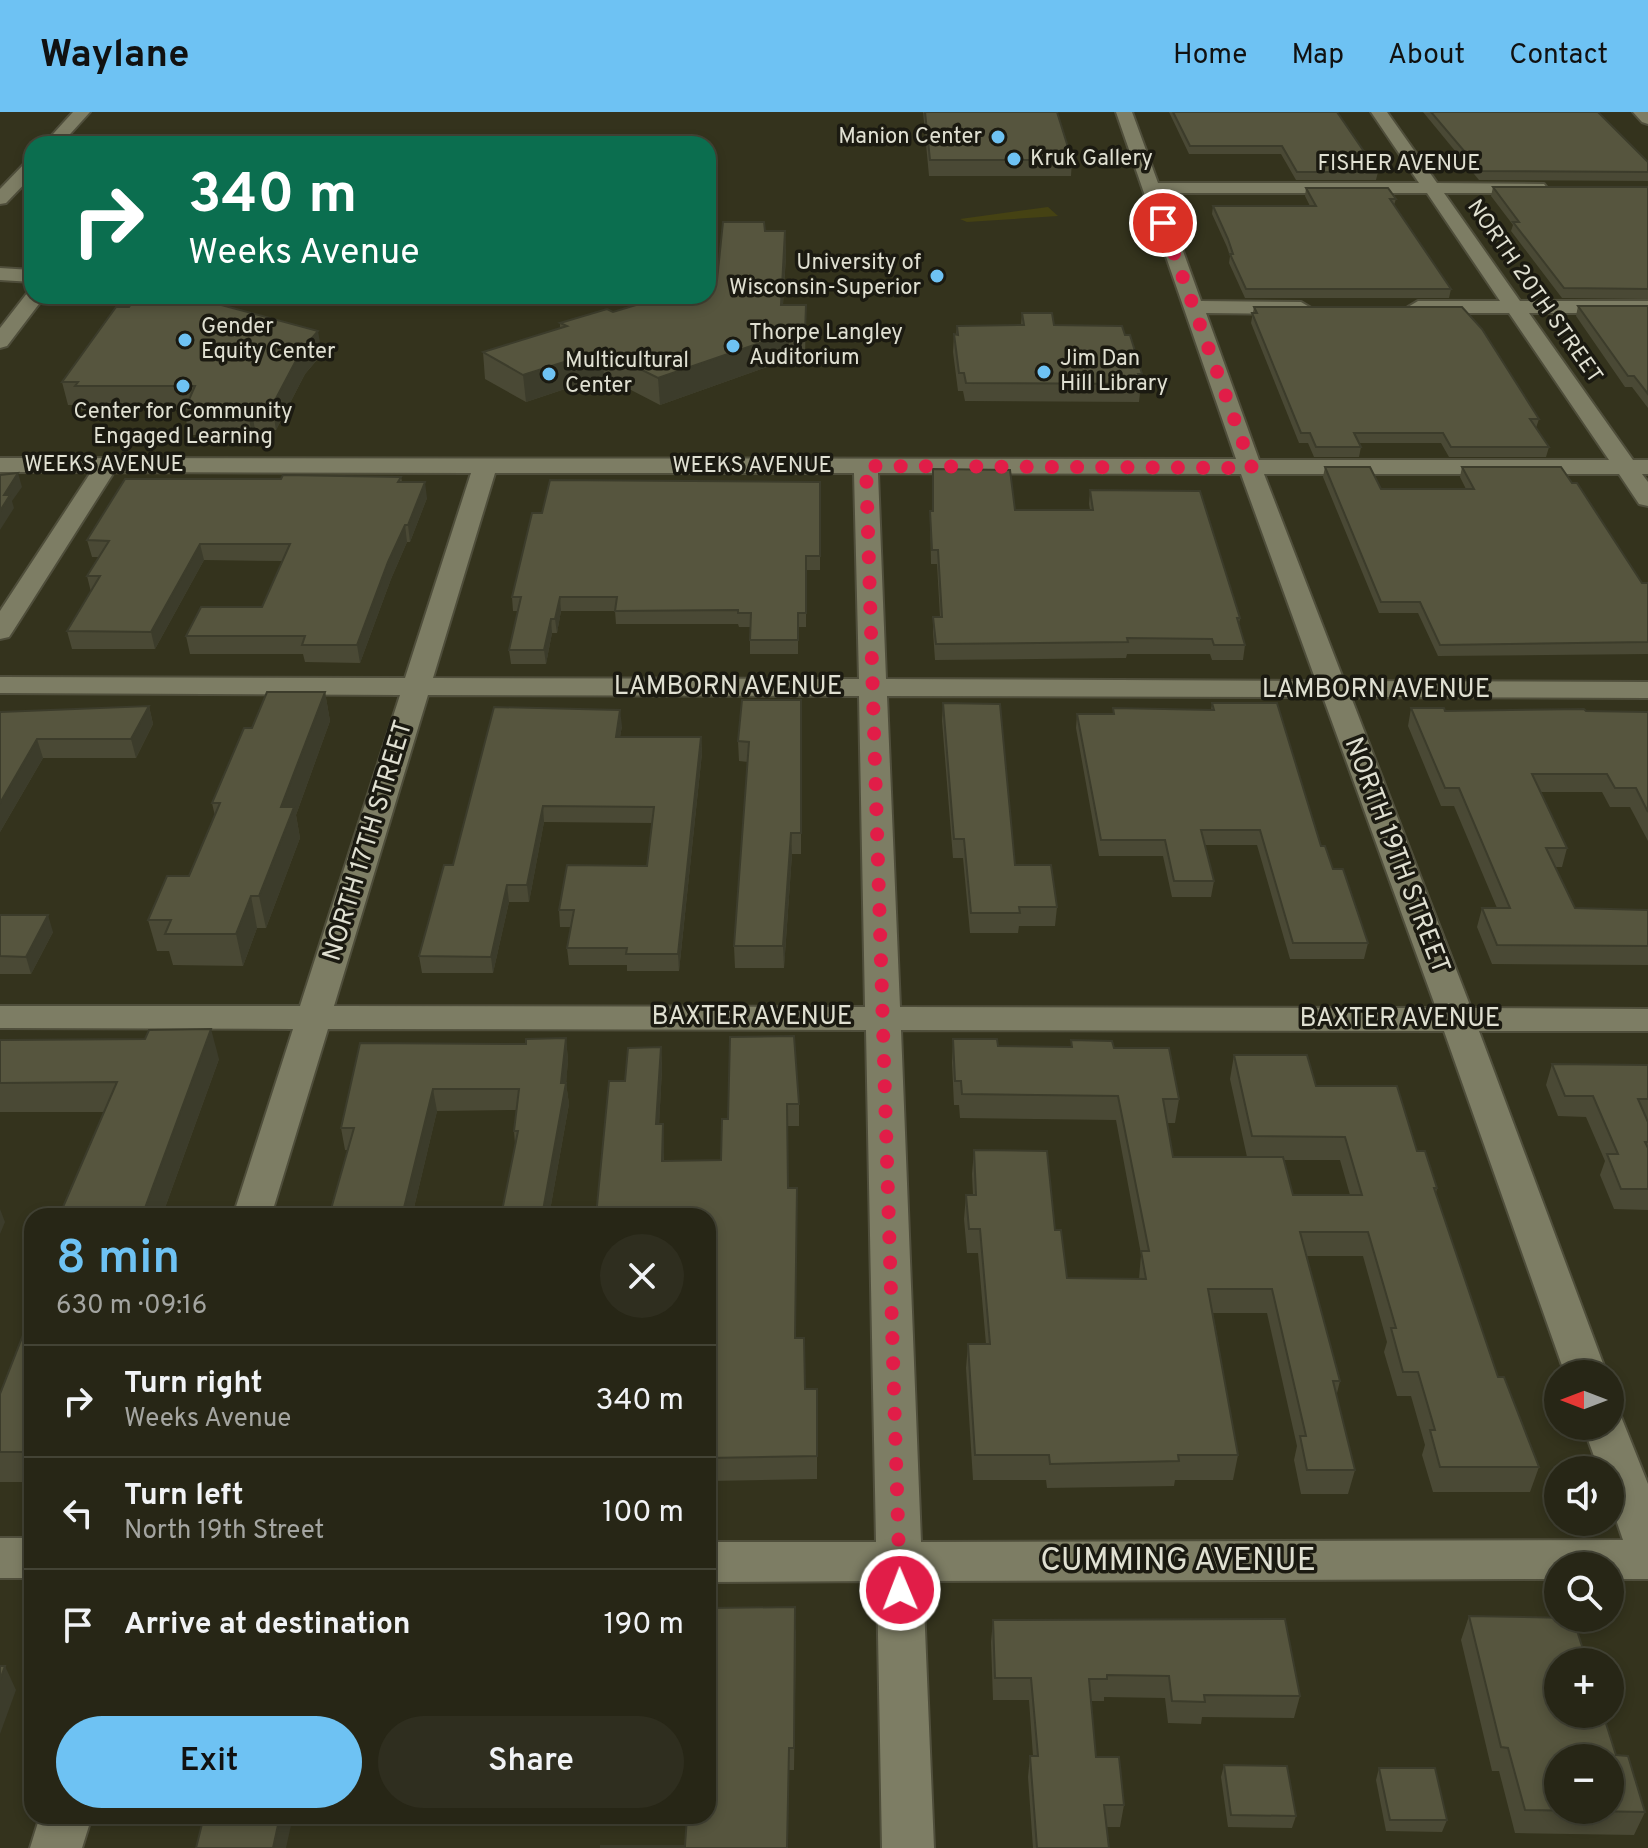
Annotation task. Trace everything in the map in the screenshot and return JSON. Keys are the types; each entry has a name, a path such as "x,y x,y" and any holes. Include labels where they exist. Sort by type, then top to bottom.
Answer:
{"street":[{"path":"60,136 82,112"},
{"name":"NORTH 19TH STREET","path":"1124,112 1332,690 1382,811 1581,1360"},
{"name":"NORTH 20TH STREET","path":"1379,112 1515,307 1637,467 1648,499"},
{"path":"1641,112 1648,119"},
{"path":"0,199 24,174"},
{"name":"FISHER AVENUE","path":"1151,188 1559,188"},
{"path":"0,274 24,276"},
{"path":"0,342 29,304"},
{"path":"1194,307 1323,308"},
{"path":"1395,308 1648,307"},
{"name":"WEEKS AVENUE","path":"0,465 1637,467"},
{"path":"0,631 107,465"},
{"name":"NORTH 17TH STREET","path":"254,1208 485,466"},
{"path":"866,466 908,1848"},
{"name":"LAMBORN AVENUE","path":"0,685 1648,690"},
{"name":"BAXTER AVENUE","path":"0,1017 1648,1020"},
{"path":"1610,1440 1648,1546"},
{"path":"0,1558 24,1558"},
{"name":"CUMMING AVENUE","path":"716,1562 1648,1559"},
{"path":"56,1848 64,1824"}],"shaded area":[{"path":"1048,207 1058,216 967,222 960,219"}],"building":[{"path":"925,112 1057,112 1072,160 930,160"},
{"path":"1173,112 1337,112 1378,172 1297,172 1282,146 1190,146"},
{"path":"1431,112 1598,112 1648,162 1648,172 1481,171"},
{"path":"1493,187 1648,187 1648,289 1564,288 1513,222 1519,222"},
{"path":"1306,188 1388,188 1396,199 1390,199 1451,289 1246,289 1213,206 1316,206"},
{"path":"723,222 764,222 765,231 785,231 781,305 806,305 805,333 789,333 658,378 602,350 523,375 483,352 567,326 560,323 607,309 613,312 640,304 716,304"},
{"path":"131,304 218,304 318,331 301,351 272,406 251,406 248,412 184,411 195,386 75,386 78,382 62,382 116,307 129,307"},
{"path":"1578,306 1648,306 1648,394 1634,376 1628,376"},
{"path":"1254,307 1462,307 1482,329 1539,419 1530,419 1549,447 1451,447 1443,433 1354,433 1361,447 1316,447 1310,433 1301,433 1252,313 1257,313"},
{"name":"Jim Dan Hill Library","path":"1022,313 1052,313 1054,325 1122,326 1125,335 1130,335 1142,374 1138,374 1141,384 966,383 964,373 959,373 954,334 958,335 957,326 1024,325"},
{"path":"1325,467 1370,467 1381,489 1474,489 1462,467 1561,467 1572,483 1577,483 1642,583 1648,583 1648,642 1440,645 1420,602 1381,602"},
{"path":"933,469 1010,470 1015,510 1093,510 1090,490 1200,491 1240,618 1237,618 1245,645 1214,645 1212,639 1127,638 1128,642 936,644 933,617 942,617 938,550 932,550 930,511 933,511"},
{"path":"18,473 4,495 10,495 0,511 0,475"},
{"path":"283,475 401,477 398,482 425,482 408,525 405,525 388,562 357,645 302,645 305,636 186,636 201,607 262,607 290,544 200,544 151,632 67,631 100,576 87,576 109,541 87,540 125,479 281,479"},
{"path":"550,480 820,482 820,556 806,556 806,613 798,613 798,640 750,640 751,613 738,613 738,610 615,611 617,597 560,597 544,650 509,650 521,597 512,597 532,513 542,513"},
{"path":"267,692 325,692 281,807 294,807 259,896 251,896 236,934 165,934 171,920 148,920 167,876 189,876 220,803 212,803 244,728 252,728"},
{"path":"742,700 801,700 801,833 791,833 783,946 734,946 749,742 738,741"},
{"path":"943,703 1000,704 1015,865 1051,865 1057,907 1019,907 1020,913 971,913 964,839 954,839"},
{"path":"1212,703 1277,703 1321,846 1325,846 1333,869 1343,869 1368,943 1293,943 1260,830 1201,830 1214,881 1174,881 1165,840 1101,840 1077,714 1114,714 1113,708 1214,710"},
{"path":"149,706 131,739 37,739 0,803 0,712"},
{"path":"494,707 620,710 616,737 701,737 678,954 626,954 627,948 567,948 574,910 559,910 567,865 647,866 654,807 543,806 527,885 507,885 491,957 419,956 444,865 453,865"},
{"path":"1411,708 1444,708 1445,711 1584,709 1648,712 1648,812 1636,788 1615,788 1607,774 1532,774 1567,848 1546,848 1575,908 1648,910 1648,946 1497,945 1482,908 1510,908 1459,788 1445,788"},
{"path":"0,915 48,915 26,957 0,956"},
{"path":"211,1029 145,1208 63,1207 117,1082 0,1083 0,1040 145,1039 149,1030"},
{"path":"794,1036 799,1104 787,1104 788,1188 797,1188 795,1338 804,1338 805,1389 817,1389 817,1456 716,1458 716,1208 597,1208 609,1081 625,1081 628,1048 661,1047 656,1124 663,1124 662,1161 721,1160 722,1119 728,1119 730,1037"},
{"path":"566,1038 561,1083 566,1083 543,1208 503,1208 518,1131 514,1131 519,1089 433,1089 404,1208 331,1208 354,1128 341,1128 360,1043 526,1044 526,1039"},
{"path":"953,1039 997,1039 998,1046 1072,1047 1071,1040 1112,1041 1114,1048 1169,1048 1179,1099 1163,1099 1173,1157 1283,1157 1293,1195 1362,1195 1345,1137 1252,1136 1234,1055 1307,1055 1316,1086 1397,1086 1417,1151 1425,1151 1437,1188 1434,1188 1498,1377 1504,1377 1539,1467 1440,1467 1430,1430 1435,1430 1418,1372 1403,1372 1391,1328 1396,1328 1368,1232 1300,1232 1340,1381 1333,1381 1355,1470 1307,1470 1300,1436 1306,1436 1272,1289 1208,1289 1238,1455 1178,1455 1179,1461 1050,1464 1049,1455 975,1455 968,1344 990,1344 980,1229 969,1229 966,1195 976,1195 974,1150 1047,1151 1055,1230 1061,1230 1067,1278 1146,1279 1141,1251 1149,1251 1118,1096 962,1094 961,1081 955,1081"},
{"path":"1552,1064 1648,1065 1648,1099 1638,1099 1648,1122 1648,1142 1645,1142 1648,1148 1648,1189 1621,1189 1607,1154 1618,1154 1593,1096 1565,1096"},
{"path":"24,1332 24,1452 0,1452 0,1394"},
{"path":"795,1607 794,1748 789,1748 787,1848 601,1848 685,1846 686,1824 716,1824 716,1608"},
{"path":"1469,1616 1544,1617 1544,1632 1577,1632 1583,1648 1544,1648 1544,1728 1607,1728 1613,1744 1544,1744 1544,1810 1525,1810 1508,1748 1501,1747"},
{"path":"1285,1619 1300,1696 1204,1695 1205,1702 1172,1701 1169,1676 1107,1675 1107,1679 1089,1679 1096,1757 1119,1757 1124,1805 1104,1805 1109,1848 1037,1848 1030,1756 1038,1756 1031,1678 995,1678 993,1620"},
{"path":"1624,1756 1628,1756 1645,1812 1624,1812"},
{"path":"1224,1765 1287,1766 1296,1816 1231,1815"},
{"path":"1379,1768 1435,1768 1447,1820 1390,1820"},
{"path":"202,1824 278,1824 273,1848 196,1848"}],"place":[{"name":"Manion Center","path":"998,137"},
{"name":"Kruk Gallery","path":"1014,159"},
{"name":"University of Wisconsin-Superior","path":"937,276"},
{"name":"Gender Equity Center","path":"185,340"},
{"name":"Thorpe Langley Auditorium","path":"733,346"},
{"name":"Jim Dan Hill Library","path":"1044,372"},
{"name":"Multicultural Center","path":"549,374"},
{"name":"Center for Community Engaged Learning","path":"183,386"}],"route":[{"path":"900,1590 866,466 1252,468 1163,223"}]}
